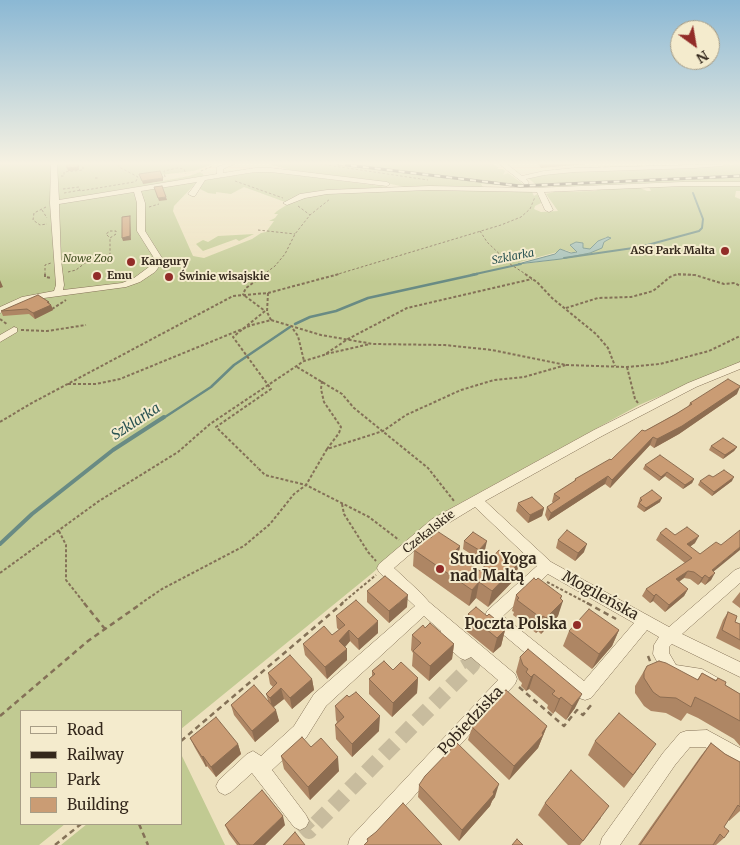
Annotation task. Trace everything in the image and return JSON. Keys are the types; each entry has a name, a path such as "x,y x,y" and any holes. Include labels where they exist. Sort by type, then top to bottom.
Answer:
{"street":[{"path":"54,203 58,293"},
{"path":"0,310 32,297 123,285 141,278 157,264 158,258 150,247 140,226 141,203"},
{"path":"545,203 549,210"},
{"path":"0,339 14,330"},
{"name":"Czekalskie","path":"384,568 437,523 461,508 692,384 740,365"},
{"name":"Mogileńska","path":"476,500 546,566 670,635 740,670"},
{"path":"546,566 492,616 585,692 645,621"},
{"name":"Pobiedziska","path":"357,845 509,679 424,607 416,597 384,568"},
{"path":"723,689 696,674 677,674 670,670 661,654 662,646 670,635 740,574"},
{"path":"260,769 300,732 320,700 424,607 436,626 465,653"},
{"path":"609,845 669,759 686,739 707,738 740,758"},
{"path":"225,786 253,760 300,821"}],"path":[{"path":"42,210 49,222 40,224 33,220 33,215 53,203"},
{"path":"292,203 310,214"},
{"path":"244,295 246,288 275,266 285,254 295,234 310,214 326,203"},
{"path":"0,422 233,296 268,293 313,282 480,231 521,217 530,209 533,203"},
{"path":"258,230 295,234"},
{"path":"480,231 487,242 513,267 532,279 596,334 608,348 615,366"},
{"path":"57,260 45,265 45,277 58,276 76,270 85,263 106,257 110,254 110,238"},
{"path":"566,308 598,298 631,297 653,292 670,277 677,274 695,275 724,284 737,284 740,282"},
{"path":"324,355 348,339 407,308 532,279"},
{"path":"268,293 267,312 271,320"},
{"path":"244,295 265,311 233,337 271,389 216,427 265,475 306,485 369,517 410,547"},
{"path":"0,319 14,330 34,332 86,325"},
{"path":"68,384 77,386 120,379 243,328 271,320 292,328 373,344 445,344 492,350 566,365 643,367 688,358 728,343 740,336"},
{"path":"292,328 298,336 304,361"},
{"path":"0,573 99,501 178,452 210,424 304,361 373,344"},
{"path":"327,448 383,432 406,416 461,390 494,380 524,377 566,365"},
{"path":"297,367 342,394 354,408 428,468 448,495 461,508"},
{"path":"627,367 635,398 645,409"},
{"path":"0,716 88,641 174,582 244,546 270,524 294,494 306,485 327,448 339,433 341,427 324,402 321,389 322,381"},
{"path":"182,740 384,568 368,552 344,514 342,504"},
{"path":"59,530 66,545 66,580 105,629"},
{"path":"509,679 550,714"},
{"path":"55,845 80,825"},
{"path":"139,825 148,845"}],"green space":[{"name":"Nowe Zoo","path":"0,203 176,203 173,211 193,256 204,258 266,232 274,221 269,221 278,214 274,214 290,203 540,203 535,206 534,209 541,212 558,211 553,203 740,203 740,362 639,405 444,512 182,728 182,710 20,710 20,825 64,825 39,845 0,845","holes":["606,237 610,237 590,253 561,259 522,264 520,262 565,250 574,253 577,250 573,249 583,247 590,249"]},
{"path":"254,234 239,241 236,239 203,251 196,244 203,240 208,242 218,236"},
{"path":"182,756 225,845 61,845 86,825 182,825"}],"water":[{"path":"608,237 611,238 604,242 602,248 590,253 561,259 518,264 555,254 560,249 571,253 577,252 570,245 576,242 583,243 583,248 590,249 598,241"}],"building":[{"path":"130,216 130,236 122,238 122,217"},
{"path":"38,295 51,305 33,313 27,309 1,311"},
{"path":"728,379 740,387 682,426 657,439 653,437 612,480 608,476 551,513 547,507 560,498 554,494 575,479 611,460 642,430 645,431 676,414"},
{"path":"723,438 737,447 725,455 711,446"},
{"path":"660,455 694,479 685,485 667,472 661,477 645,465"},
{"path":"724,470 734,477 714,492 700,481 709,475 713,477"},
{"path":"652,490 662,498 646,508 639,503 642,500 640,498"},
{"path":"532,497 544,508 530,515 518,503"},
{"path":"687,527 699,536 687,544 700,554 716,542 721,545 740,530 740,547 712,570 715,573 709,578 705,575 702,578 694,572 688,571 676,579 688,589 669,605 656,594 654,596 646,589 692,558 660,533 666,528 675,535"},
{"path":"567,530 587,544 578,553 558,540"},
{"path":"437,531 460,546 453,553 480,571 499,550 519,563 492,591 479,582 472,590 414,550 428,536 431,538"},
{"path":"473,532 487,541 479,550 464,541"},
{"path":"385,576 408,595 389,611 367,591"},
{"path":"534,578 536,580 538,578 562,596 560,598 563,601 546,618 543,616 541,618 517,600 519,598 516,595"},
{"path":"356,600 378,621 358,639 349,630 339,641 347,649 325,667 303,644 324,626 332,635 345,625 336,616"},
{"path":"476,607 487,616 489,614 495,619 493,621 505,630 497,638 468,614"},
{"path":"589,609 619,630 599,654 569,631"},
{"path":"728,612 737,616 735,622 740,624 740,640 722,630"},
{"path":"430,623 454,644 430,666 413,651 421,643 412,635 423,625 425,628"},
{"path":"528,649 582,694 572,706 561,697 559,699 552,694 555,691 534,674 531,677 526,672 528,669 523,665 520,657"},
{"path":"290,655 312,679 290,698 281,688 270,698 266,694 277,683 268,673"},
{"path":"384,661 393,670 401,662 418,678 393,703 369,679 375,674 372,671"},
{"path":"659,661 698,680 702,673 716,681 718,678 726,682 725,685 740,694 740,721 695,697 691,707 676,698 660,697 653,692 644,678 644,672 647,666"},
{"path":"254,685 276,710 252,731 231,705"},
{"path":"506,690 547,726 542,733 543,735 514,766 472,727 499,695"},
{"path":"356,692 380,716 352,744 335,725 344,717 335,706 347,695 349,697"},
{"path":"619,713 656,744 633,775 595,741"},
{"path":"216,717 238,744 211,767 190,738"},
{"path":"302,737 311,747 321,738 338,757 308,787 281,756"},
{"path":"457,743 499,784 493,792 494,794 462,830 419,785 425,776"},
{"path":"711,743 725,754 740,762 740,807 738,805 724,827 729,831 724,838 720,834 713,845 640,845"},
{"path":"571,770 609,806 583,841 545,803"},
{"path":"262,790 283,816 253,845 240,845 225,825"},
{"path":"403,803 442,845 364,845 368,841 367,839"},
{"path":"295,832 305,845 283,845"},
{"path":"517,839 523,845 512,845"}],"waterway":[{"name":"Szklarka","path":"564,258 640,247 699,231 702,228 703,219 697,203"},
{"name":"Szklarka","path":"471,275 521,264"},
{"name":"Szklarka","path":"295,324 310,317 336,311 368,298 477,274"},
{"name":"Szklarka","path":"162,419 211,387 234,365 290,327"},
{"name":"Szklarka","path":"0,544 32,514 113,450 164,417"}],"tunnel":[{"path":"300,821 309,831 472,665 465,653"}],"place":[{"name":"ASG Park Malta","path":"725,251"},
{"name":"Kangury","path":"131,262"},
{"name":"Emu","path":"97,276"},
{"name":"Świnie wisajskie","path":"169,277"},
{"name":"Studio Yoga nad Maltą","path":"440,569"},
{"name":"Poczta Polska","path":"577,625"}]}
